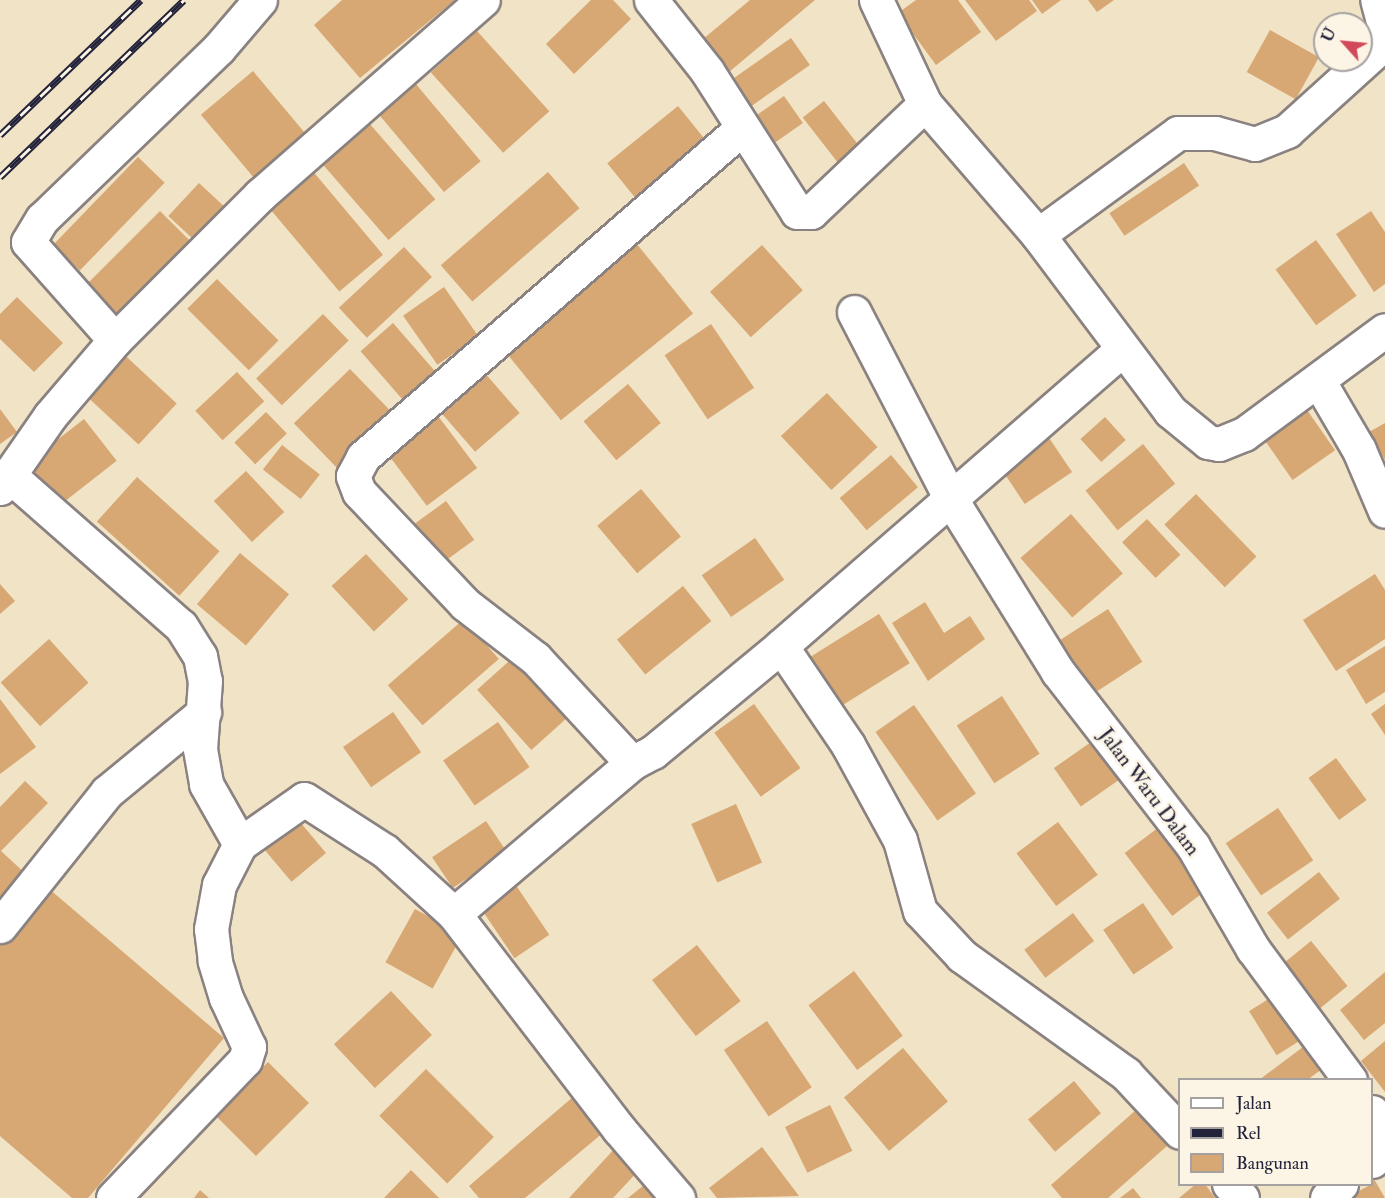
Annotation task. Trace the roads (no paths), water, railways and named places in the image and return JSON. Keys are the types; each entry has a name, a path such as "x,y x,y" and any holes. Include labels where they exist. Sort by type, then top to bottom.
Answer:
{"street":[{"path":"115,340 28,242 34,228 219,48 260,0"},
{"path":"240,844 206,784 200,749 205,681 200,656 180,626 5,482 50,416 115,340 260,195 483,0"},
{"path":"651,0 707,71 791,207 804,214 812,212 925,104"},
{"path":"876,0 925,104 1038,235 1121,350 1170,411 1208,442 1219,444 1244,434 1385,330"},
{"path":"1038,235 1178,133 1215,133 1255,144 1287,131 1379,48 1385,29 1377,0"},
{"path":"632,763 535,658 465,604 359,492 353,476 363,457 741,129"},
{"name":"Jalan Waru Dalam","path":"854,312 952,501 1058,672 1193,846 1253,949 1349,1078"},
{"path":"454,914 632,763 653,752 781,646 952,501 1121,350"},
{"path":"1318,380 1359,450 1385,511"},
{"path":"781,646 848,745 900,840 920,911 962,956 1126,1074 1178,1130"},
{"path":"0,926 107,792 204,712"},
{"path":"113,1198 245,1060 249,1047 226,998 211,929 219,885 240,844 304,799 386,851 454,914 619,1129 678,1198"},
{"path":"1373,1115 1385,1132"},
{"path":"1373,1159 1385,1150"},
{"path":"1230,1186 1242,1198"},
{"path":"1326,1198 1340,1186"}],"railway":[{"path":"0,135 141,0"},
{"path":"0,177 184,0"}]}
